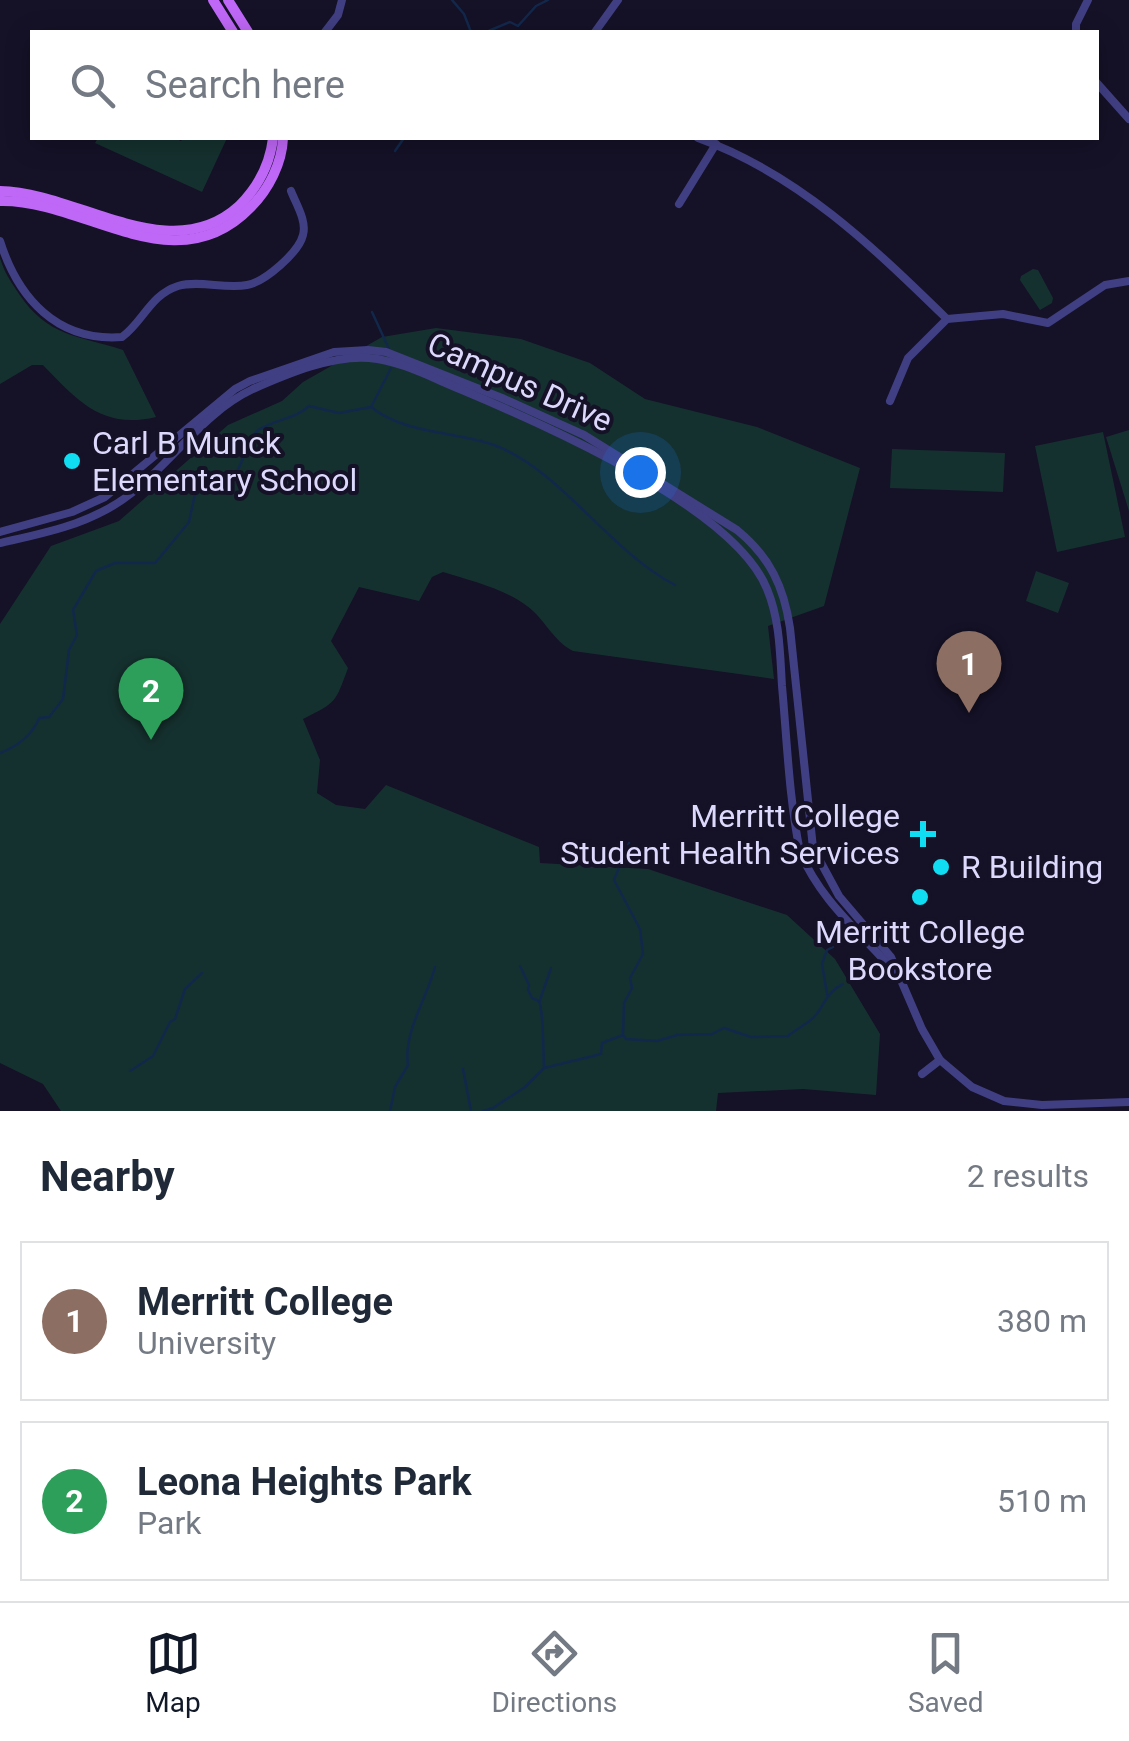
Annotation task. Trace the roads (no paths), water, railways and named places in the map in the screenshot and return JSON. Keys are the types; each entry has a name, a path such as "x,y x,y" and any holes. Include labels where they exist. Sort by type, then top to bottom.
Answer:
{"main road":[{"path":"213,0 232,30"},
{"path":"228,0 247,30"},
{"path":"1,191 42,196 150,229 200,228 233,211 246,198 268,162 273,140"},
{"path":"0,202 39,205 146,238 202,237 239,218 253,205 277,166 283,140"}],"street":[{"path":"327,30 334,24 342,0"},
{"path":"597,30 618,0"},
{"path":"1076,30 1088,0"},
{"path":"1099,85 1129,119"},
{"path":"704,140 771,172 833,213 948,318"},
{"path":"679,204 716,144"},
{"path":"0,182 1,191"},
{"path":"0,241 8,267 22,290 49,320 81,332 122,337 162,293 181,285 250,284 274,272 303,238 304,223 290,191"},
{"path":"890,402 908,358 948,318 1003,314 1048,324 1110,283 1129,281"},
{"name":"Campus Drive","path":"0,542 94,518 140,486 183,443 240,397 335,356"},
{"name":"Campus Drive","path":"0,532 72,512 105,497 235,390 250,381 335,356 385,360 432,374 584,435 738,530 767,560 780,585 790,628 813,848 827,878 891,958 940,1060 1003,1106 1115,1107 1129,1102"},
{"name":"Campus Drive","path":"432,374 618,463 730,539 756,566 768,590 778,629 800,852 813,880 835,911 899,976"},
{"path":"922,1074 940,1060"}],"waterway":[{"path":"452,0 470,30"},
{"path":"491,30 510,22 518,26 536,6 548,0"},
{"path":"395,151 403,140"},
{"path":"372,312 389,349"},
{"path":"371,407 391,368"},
{"path":"0,753 23,740 39,718 49,717 63,699 69,650 77,635 73,610 96,571 115,563 155,563 189,522 195,494 226,484 260,429 309,406 339,413 371,407 399,422 494,445 541,472 628,552 675,585"},
{"path":"623,1035 624,1003 632,988 630,978 643,954 640,929 614,880 629,843"},
{"path":"827,994 822,964 827,950 833,947"},
{"path":"520,966 532,998 541,1007 544,1067"},
{"path":"390,1111 395,1087 408,1065 412,1027 435,967"},
{"path":"540,1000 551,968"},
{"path":"130,1071 153,1056 175,1019 185,989 202,973"},
{"path":"483,1111 525,1087 544,1068 601,1054 602,1043 623,1035 626,1039 657,1041 677,1035 712,1034 724,1028 751,1037 788,1036 812,1019 830,994 843,984"},
{"path":"463,1069 471,1111"}],"place":[{"name":"Carl B Munck Elementary School","path":"72,461"},
{"name":"Merritt College","path":"969,713"},
{"name":"Leona Heights Park","path":"151,740"},
{"name":"Merritt College Student Health Services","path":"923,834"},
{"name":"R Building","path":"941,867"},
{"name":"Merritt College Bookstore","path":"920,897"}]}
